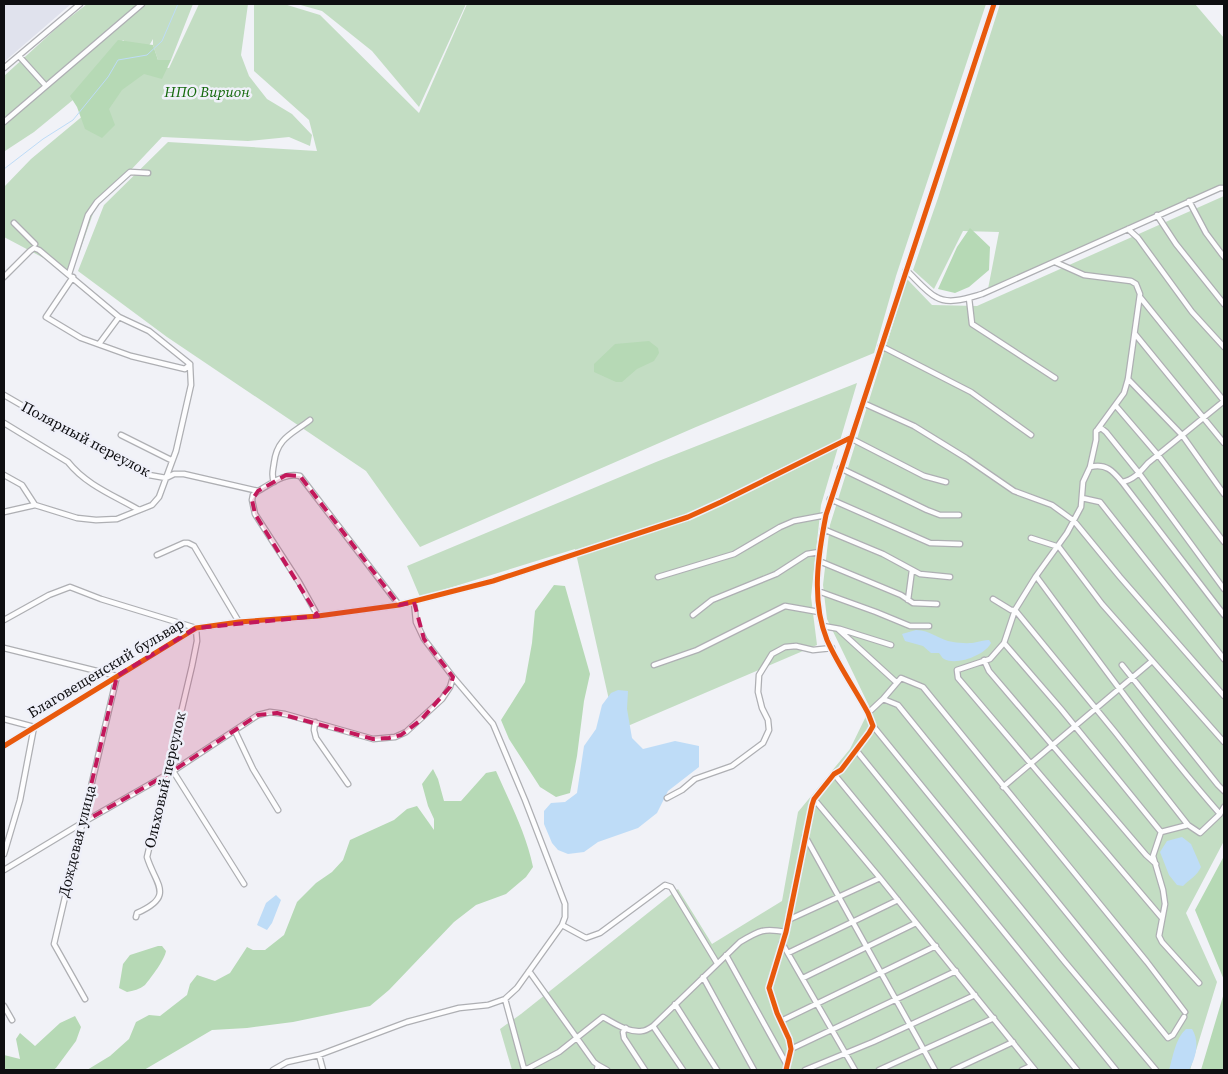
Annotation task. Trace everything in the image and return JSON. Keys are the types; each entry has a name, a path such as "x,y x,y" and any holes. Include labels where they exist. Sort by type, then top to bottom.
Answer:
{"street":[{"path":"4,68 80,4"},
{"path":"4,122 142,4"},
{"path":"994,4 830,499 818,561 819,612 832,648 868,713 873,726 1065,962 1156,1070"},
{"path":"19,56 46,86"},
{"path":"148,172 130,172 97,202 88,215 71,276 46,318 81,338 132,356 185,369 190,364"},
{"path":"906,270 936,297 950,301 969,298 1128,230 1189,201 1224,188"},
{"path":"1189,201 1206,233 1224,256"},
{"path":"1157,215 1176,244 1224,304"},
{"path":"14,223 35,244"},
{"path":"1128,230 1138,238 1192,312 1224,347"},
{"path":"4,512 35,505 77,518 96,520 117,519 152,505 159,497 171,460 176,451 191,384 190,364 149,331 119,317 39,250 34,248 5,274"},
{"path":"1054,262 1084,275 1131,281 1138,288 1140,296 1128,379 1124,393 1096,431 1090,467 1083,482 1081,507 1074,521 1059,547 1036,576 1015,610 1004,643 990,659 957,670 958,678 1162,918"},
{"path":"1122,482 1128,481 1139,474 1158,455 1224,401 1140,296"},
{"path":"969,298 972,324 1055,378"},
{"path":"100,344 119,317"},
{"path":"1135,334 1224,443"},
{"path":"881,346 971,392 1032,435"},
{"path":"1128,379 1182,435 1224,494"},
{"name":"Полярный переулок","path":"4,395 88,443 150,475 166,478 174,474 184,474 258,491"},
{"path":"863,403 914,426 966,458 1014,491 1052,506 1074,521 1120,577 1224,696"},
{"path":"1116,406 1158,455 1224,542"},
{"path":"274,482 271,476 275,455 280,443 310,420"},
{"path":"4,423 68,462 74,470 95,486 139,510"},
{"path":"1096,431 1100,428 1106,432 1224,589"},
{"path":"120,435 171,460"},
{"path":"850,438 924,476 946,482"},
{"path":"4,620 48,595 70,587 196,628 239,622 318,616 414,602 493,581 688,517 850,438"},
{"path":"1090,467 1099,465 1111,470 1122,482 1224,615"},
{"path":"840,468 927,510 940,515 959,515"},
{"path":"318,616 299,582 255,514 252,500 253,495 286,475 294,474 300,476 399,605"},
{"path":"4,475 22,484 35,505"},
{"path":"1082,498 1100,502 1224,659"},
{"path":"830,499 930,543 960,544"},
{"path":"658,577 734,554 794,520 826,515"},
{"path":"823,529 883,554 920,574 950,577"},
{"path":"1031,538 1059,547 1102,604 1224,742"},
{"path":"157,555 184,543 194,546 239,622"},
{"path":"693,615 712,600 776,574 807,554 819,552"},
{"path":"818,561 913,603 937,604"},
{"path":"908,600 912,570"},
{"path":"1036,576 1118,687 1191,781 1220,814"},
{"path":"818,591 910,626 930,626"},
{"path":"993,599 1011,610 1015,610 1188,825 1200,833 1220,814 1224,807"},
{"path":"273,1070 287,1062 318,1055 407,1022 460,1008 488,1005 505,999 517,988 562,925 565,917 565,904 493,724 424,639 416,622 414,602"},
{"path":"654,665 697,650 785,606 819,612"},
{"path":"823,626 892,645"},
{"name":"Благовещенский бульвар","path":"4,746 196,628"},
{"name":"Ольховый переулок","path":"136,917 137,912 155,902 159,894 159,881 150,868 147,857 192,666 197,641 196,628"},
{"path":"838,629 896,682"},
{"path":"1004,643 1161,832"},
{"path":"667,798 695,780 732,766 763,743 769,730 768,720 762,708 758,692 759,675 772,654 785,647 796,646 813,650 832,648"},
{"path":"4,648 117,676"},
{"path":"984,660 990,671 1146,855 1156,864"},
{"path":"1003,787 1118,687 1152,661"},
{"path":"1122,665 1224,791"},
{"name":"Дождевая улица","path":"85,1000 54,944 117,676"},
{"path":"4,870 174,771 258,715 270,712 285,714 374,739 395,737 414,726 442,699 450,687 453,677"},
{"path":"868,713 901,678 923,687 1146,962 1184,1015 1173,1035 1168,1038 898,705 883,699"},
{"path":"4,719 34,727 20,800 4,854"},
{"path":"315,722 316,738 348,784"},
{"path":"786,1067 791,1049 789,1039 769,988 786,932 814,799 834,774 841,770 873,726"},
{"path":"235,731 253,769 278,810"},
{"path":"856,750 1116,1070"},
{"path":"174,771 244,884"},
{"path":"834,774 1077,1070"},
{"path":"814,799 936,946 1033,1068 1022,1070"},
{"path":"1161,832 1188,825"},
{"path":"1161,832 1154,856 1164,890 1165,904 1160,936 1162,942 1199,983"},
{"path":"805,836 935,1070"},
{"path":"788,920 880,878"},
{"path":"562,925 586,938 590,938 600,933 664,885 671,888 717,963"},
{"path":"788,953 898,900"},
{"path":"803,978 916,923"},
{"path":"505,999 524,1069 527,1069 559,1052 603,1017 617,1025 642,1031 653,1026 740,942 756,933 769,929 786,932"},
{"path":"782,942 855,1070"},
{"path":"781,1022 936,946"},
{"path":"726,955 786,1067"},
{"path":"529,971 594,1062 598,1067 607,1070"},
{"path":"791,1049 956,971"},
{"path":"703,977 754,1070"},
{"path":"805,1070 975,995"},
{"path":"674,1004 718,1070"},
{"path":"4,1006 12,1020"},
{"path":"879,1070 994,1018"},
{"path":"653,1026 683,1070"},
{"path":"626,1028 623,1032 624,1038 645,1070"},
{"path":"953,1070 1013,1042"},
{"path":"318,1055 323,1070"}],"highlighted area":[{"path":"286,475 300,476 399,605 414,602 424,639 453,677 450,687 421,720 401,735 389,738 373,739 277,713 258,715 173,771 82,823 117,676 196,628 318,616 255,514 252,500 258,491"}],"shaded area":[{"path":"4,4 71,4 4,62"}],"green space":[{"path":"87,4 193,4 171,60 158,60 153,39 147,49 137,52 123,40 79,95 34,132 5,151 4,76 60,25"},
{"name":"НПО Вирион","path":"199,4 248,4 241,55 249,76 267,99 292,114 312,135 310,146 289,137 248,141 162,137 95,208 72,273 4,237 4,187 31,159 144,65 169,68"},
{"path":"254,4 284,4 320,15 419,113 467,4 986,4 896,276 874,353 696,427 420,547 366,471 167,337 78,271 104,205 168,142 317,151 309,120 254,71"},
{"path":"297,4 466,4 419,107 372,51 322,11"},
{"path":"1000,4 1195,4 1224,38 1224,189 988,289 999,232 963,231 934,289 913,270"},
{"path":"118,40 153,45 158,60 171,60 162,79 144,74 122,90 109,109 115,125 102,138 85,129 77,107 70,96"},
{"path":"1224,196 1224,841 1186,913 1217,982 1190,1070 512,1070 500,1029 678,889 712,944 782,901 798,812 850,749 870,708 827,619 823,585 830,525 907,279 932,305 977,306"},
{"path":"970,228 990,247 989,270 969,287 955,293 938,289 957,247"},
{"path":"649,341 658,348 659,353 654,361 637,369 622,382 616,382 594,372 594,364 615,344"},
{"path":"857,383 821,505 811,597 817,645 616,731 575,549 420,597 407,566 656,462"},
{"path":"554,585 565,586 590,674 570,793 556,797 540,787 509,739 501,720 525,682 535,611"},
{"path":"433,769 444,801 461,801 486,773 496,771 517,818 530,854 533,867 526,877 506,894 476,905 454,922 389,990 370,1006 293,1022 212,1030 144,1070 87,1070 110,1056 129,1039 136,1022 149,1015 160,1016 187,995 190,984 197,975 215,981 230,973 247,947 253,950 265,950 284,935 297,902 343,860 350,840 394,820 407,809 417,806 434,830 434,819 422,784"},
{"path":"1224,856 1224,980 1195,910"},
{"path":"162,946 166,951 165,954 145,985 127,992 119,988 123,964 130,955"},
{"path":"1224,993 1224,1070 1201,1070"},
{"path":"75,1016 81,1027 76,1041 56,1068 53,1070 4,1070 4,1055 20,1059 16,1039 20,1033 35,1046 60,1023"}],"water":[{"path":"921,630 953,642 971,643 989,640 991,643 983,652 977,655 963,660 950,661 943,659 939,653 931,653 923,646 905,641 902,634"},
{"path":"618,690 628,691 627,709 632,738 643,749 675,741 699,746 699,767 668,791 657,813 638,828 598,842 584,852 568,854 558,850 552,843 544,824 544,811 551,803 565,802 577,793 584,746 596,729 602,705 611,693"},
{"path":"1182,837 1191,844 1201,867 1183,886 1177,885 1169,875 1160,852 1167,841"},
{"path":"276,895 281,900 272,923 267,930 257,925 266,903"},
{"path":"1186,1029 1192,1029 1196,1039 1195,1055 1189,1070 1169,1070 1177,1043"}],"waterway":[{"path":"4,169 43,139 73,120 108,77 118,60 147,55 162,41 178,4"}],"cycle path":[{"path":"786,1070 791,1049 789,1039 777,1013 769,988 786,932 812,805 814,799 834,774 841,770 873,726 868,713 831,649 822,625 819,610 818,578 826,515 994,4"},
{"path":"4,746 196,628 239,622 318,616 399,605 493,581 688,517 850,438"}]}
